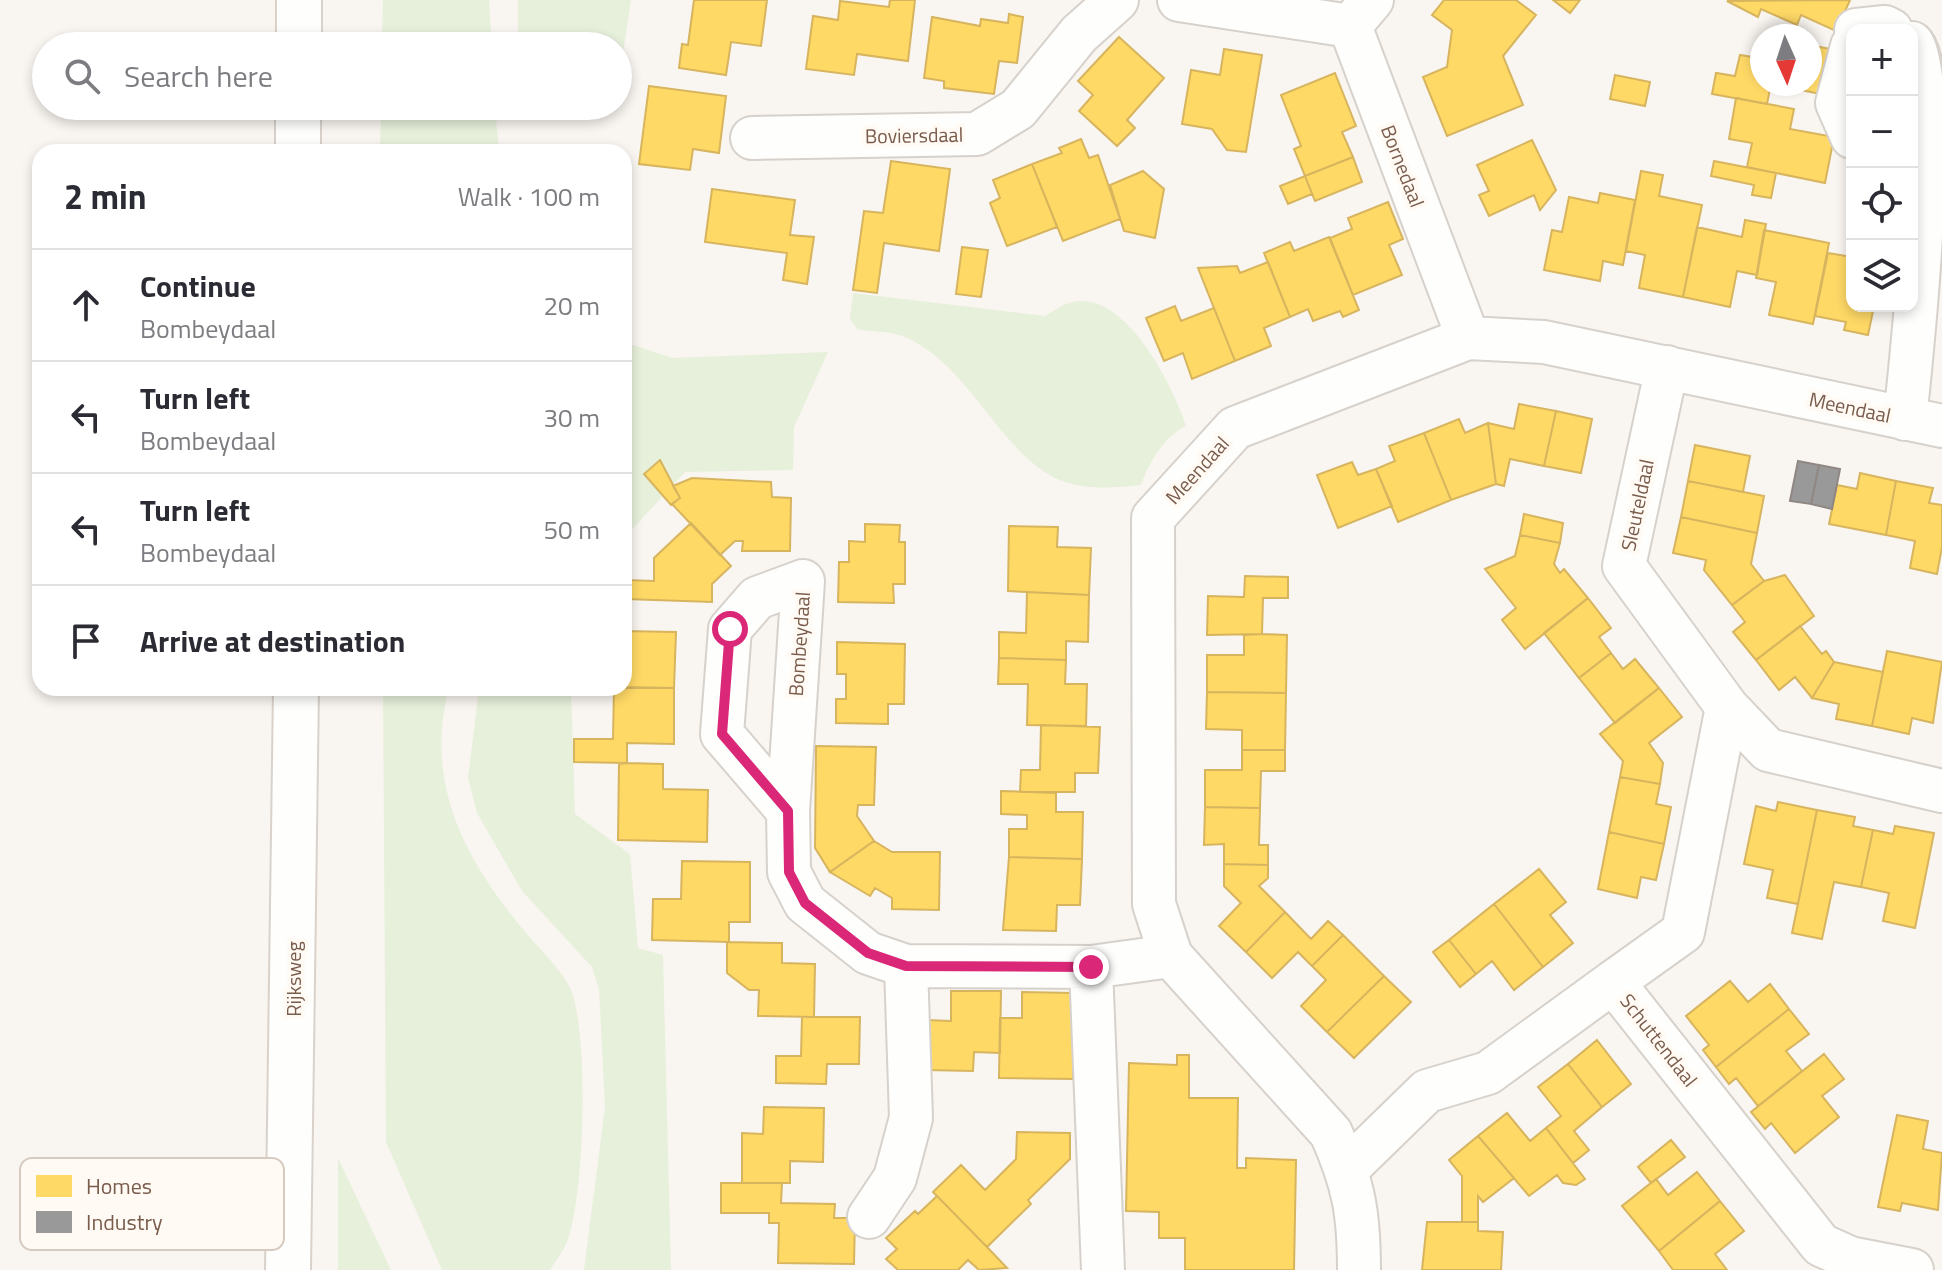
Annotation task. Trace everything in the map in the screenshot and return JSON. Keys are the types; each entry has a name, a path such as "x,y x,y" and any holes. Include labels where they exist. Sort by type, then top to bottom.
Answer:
{"main road":[{"path":"299,0 299,32"},
{"path":"298,120 298,144"},
{"name":"Rijksweg","path":"288,1270 296,696"}],"street":[{"name":"Boviersdaal","path":"752,138 977,134 1018,109 1079,34 1117,0"},
{"path":"1179,0 1361,13"},
{"name":"Bornedaal","path":"1361,13 1468,338"},
{"path":"1918,46 1930,76 1921,175 1924,423"},
{"path":"1846,69 1837,103 1846,123"},
{"name":"Meendaal","path":"1359,1270 1359,1213 1347,1169 1331,1133 1171,956 1154,904 1153,518 1235,428 1468,338 1544,342 1924,423"},
{"name":"Sleuteldaal","path":"1667,367 1624,566 1727,707 1768,750 1942,791"},
{"path":"1613,982 1683,932 1727,707"},
{"path":"788,811 789,872 805,903 868,953 906,966 1091,967 1171,956"},
{"path":"869,1217 895,1178 911,1118 906,966"},
{"path":"1091,967 1103,1270"},
{"name":"Schuttendaal","path":"1347,1169 1427,1091 1488,1073 1613,982 1821,1245 1850,1258 1912,1270"}],"green space":[{"path":"383,0 489,0 491,32 382,32"},
{"path":"518,0 631,0 626,32 518,32"},
{"path":"381,120 496,120 498,144 380,144"},
{"path":"853,293 1045,316 1069,303 1093,303 1111,311 1129,326 1144,345 1159,366 1186,426 1170,437 1158,451 1141,485 1091,487 1062,481 1040,469 1021,452 949,368 928,350 900,335 857,329 850,319"},
{"path":"632,345 672,358 828,352 794,427 793,470 685,472 632,529"},
{"path":"383,696 448,696 442,755 454,817 467,846 501,901 562,974 571,990 577,1012 582,1078 581,1156 572,1223 566,1244 550,1270 442,1270 386,1142"},
{"path":"478,696 571,696 575,814 630,854 638,948 663,955 671,1270 584,1270 605,1107 599,989 592,967 522,891 477,813 468,778"},
{"path":"338,1158 391,1270 338,1270"}],"building: Homes":[{"path":"694,0 767,0 761,46 731,42 726,75 679,68 682,44 688,45"},
{"path":"890,0 915,0 908,61 857,54 854,75 806,69 813,16 838,20 840,1 889,7"},
{"path":"1444,0 1516,0 1536,15 1503,56 1523,105 1447,136 1423,77 1447,67 1452,30 1432,15"},
{"path":"1553,0 1580,0 1570,13"},
{"path":"1850,0 1836,31 1801,15 1797,24 1761,9 1758,17 1727,1"},
{"path":"1009,14 1023,17 1017,63 999,61 994,94 944,88 944,81 924,78 932,17 980,26 981,19 1008,23"},
{"path":"1119,37 1164,78 1127,120 1135,128 1117,146 1079,111 1093,95 1078,81"},
{"path":"1822,47 1830,49 1822,89"},
{"path":"1224,49 1262,55 1246,152 1227,150 1212,129 1182,124 1191,70 1220,75"},
{"path":"1740,55 1750,57 1750,96 1769,96 1767,104 1712,94 1716,73 1735,76"},
{"path":"1335,73 1356,126 1342,132 1353,157 1305,176 1294,149 1301,146 1281,95"},
{"path":"1615,75 1650,82 1645,106 1610,99"},
{"path":"649,86 726,96 719,153 693,149 690,170 639,164"},
{"path":"1736,98 1794,109 1790,129 1834,137 1825,183 1747,167 1752,143 1729,139"},
{"path":"1081,139 1089,158 1098,155 1120,219 1063,241 1032,164 1062,153 1059,148"},
{"path":"1532,140 1556,190 1540,210 1534,195 1489,216 1479,195 1489,191 1477,165"},
{"path":"1353,157 1362,182 1315,201 1305,176"},
{"path":"891,161 950,169 939,251 884,243 877,293 853,290 864,211 883,213"},
{"path":"1714,161 1776,173 1771,198 1752,195 1754,185 1711,176"},
{"path":"1032,164 1057,227 1007,246 990,203 1000,198 993,180"},
{"path":"1143,171 1164,189 1155,238 1124,231 1110,185"},
{"path":"1641,171 1663,175 1659,196 1702,205 1683,297 1639,288 1645,255 1626,251"},
{"path":"1305,176 1312,194 1288,204 1280,186"},
{"path":"712,189 795,200 790,235 814,237 807,284 783,280 787,253 705,242"},
{"path":"1600,193 1635,200 1623,265 1603,261 1600,281 1544,270 1552,230 1562,232 1569,197 1598,203"},
{"path":"1388,202 1403,239 1389,245 1402,275 1353,295 1330,238 1352,229 1348,218"},
{"path":"1745,220 1766,224 1757,275 1737,271 1730,307 1683,297 1697,227 1742,237"},
{"path":"1764,230 1829,243 1813,324 1769,315 1776,282 1756,278"},
{"path":"1329,237 1359,310 1343,317 1340,311 1313,321 1308,309 1290,317 1264,253 1290,242 1294,251"},
{"path":"962,247 988,250 981,297 956,294"},
{"path":"1828,253 1846,256 1846,312 1873,312 1868,335 1844,330 1846,322 1815,316"},
{"path":"1268,262 1290,317 1264,328 1271,346 1235,361 1198,268 1237,266 1240,273"},
{"path":"1175,306 1181,321 1214,308 1235,361 1192,379 1183,353 1164,361 1146,318"},
{"path":"1519,404 1556,411 1544,466 1510,459 1504,486 1496,484 1488,423 1514,429"},
{"path":"1556,411 1592,419 1581,473 1544,466"},
{"path":"1459,419 1465,433 1488,423 1496,484 1451,500 1424,433"},
{"path":"1424,433 1451,500 1398,522 1376,469 1395,461 1389,446"},
{"path":"1695,445 1750,456 1743,492 1688,481"},
{"path":"660,460 680,498 671,505 644,474"},
{"path":"1352,462 1358,475 1376,469 1392,506 1338,528 1317,475"},
{"path":"1860,473 1896,481 1886,535 1829,524 1837,485 1857,489"},
{"path":"692,478 771,482 772,497 791,498 790,551 742,551 743,541 735,541 720,555 672,504 680,498 673,486"},
{"path":"1688,481 1764,496 1757,533 1681,517"},
{"path":"1896,481 1933,488 1929,503 1942,505 1942,547 1937,574 1910,568 1915,541 1886,535"},
{"path":"1524,514 1563,523 1560,543 1520,535"},
{"path":"1681,517 1757,533 1751,564 1764,581 1732,605 1704,570 1706,560 1673,553"},
{"path":"691,523 731,566 712,584 712,602 632,599 632,580 654,581 654,558"},
{"path":"865,524 900,525 899,542 905,542 905,584 893,584 894,603 838,602 839,562 849,562 849,541 865,542"},
{"path":"1009,526 1058,527 1057,547 1091,548 1089,595 1008,591"},
{"path":"1520,535 1560,543 1554,564 1560,573 1564,569 1588,598 1525,649 1502,620 1516,608 1485,569 1515,556"},
{"path":"1785,575 1814,616 1756,660 1733,632 1745,622 1732,605 1764,581"},
{"path":"1245,576 1288,577 1288,598 1263,598 1262,634 1207,635 1208,596 1244,597"},
{"path":"1027,592 1089,595 1088,642 1066,641 1066,660 999,658 999,632 1026,633"},
{"path":"1588,598 1611,628 1599,637 1611,653 1579,678 1544,633"},
{"path":"1800,626 1822,654 1826,651 1834,662 1812,698 1795,677 1779,690 1756,660"},
{"path":"632,631 676,632 674,688 632,687"},
{"path":"1244,635 1287,635 1286,693 1207,692 1207,655 1244,655"},
{"path":"837,642 905,644 904,704 888,704 888,724 836,723 836,699 846,699 846,674 837,674"},
{"path":"1887,651 1942,662 1933,723 1912,718 1909,734 1872,726"},
{"path":"1611,653 1623,669 1635,659 1659,688 1615,723 1579,678"},
{"path":"999,658 1066,660 1065,684 1087,684 1086,726 1027,725 1028,684 998,684"},
{"path":"1834,662 1883,672 1872,726 1836,719 1839,704 1812,698"},
{"path":"632,688 674,688 674,744 627,743 627,763 574,762 574,739 613,739 614,696 632,696"},
{"path":"1659,688 1682,717 1649,743 1663,763 1660,784 1620,777 1623,761 1600,734"},
{"path":"1207,692 1286,693 1285,750 1242,750 1242,730 1206,729"},
{"path":"1041,725 1100,727 1098,773 1075,773 1075,792 1020,792 1021,770 1040,770"},
{"path":"816,746 876,747 874,805 858,805 857,816 874,841 830,872 815,848"},
{"path":"1242,750 1285,750 1285,771 1261,771 1260,808 1205,807 1205,770 1242,770"},
{"path":"619,764 663,764 663,789 708,790 707,842 618,840"},
{"path":"1620,777 1660,784 1656,804 1671,807 1664,844 1609,832"},
{"path":"1001,791 1056,793 1056,812 1083,812 1082,859 1009,857 1009,829 1027,829 1027,815 1001,814"},
{"path":"1778,802 1817,810 1798,904 1767,898 1773,870 1744,864 1756,806 1776,811"},
{"path":"1205,807 1260,808 1259,845 1268,845 1268,865 1224,864 1224,844 1204,845"},
{"path":"1817,810 1855,817 1853,826 1873,830 1861,887 1834,882 1822,939 1792,933"},
{"path":"1895,826 1934,833 1915,928 1883,921 1889,893 1861,887 1873,830 1893,834"},
{"path":"1609,832 1664,844 1656,880 1641,877 1637,898 1598,889"},
{"path":"874,841 892,852 940,852 939,910 892,909 892,898 875,888 870,896 830,872"},
{"path":"1009,857 1082,859 1080,905 1057,905 1056,931 1003,930"},
{"path":"682,861 750,862 750,922 729,922 729,942 652,940 653,899 681,899"},
{"path":"1224,864 1268,865 1268,878 1259,886 1285,912 1246,952 1219,926 1241,903 1224,886"},
{"path":"1539,869 1566,902 1550,915 1573,943 1543,967 1494,904"},
{"path":"1494,904 1543,967 1514,990 1492,961 1476,974 1449,940"},
{"path":"1285,912 1311,939 1328,921 1343,935 1312,966 1298,952 1272,978 1246,952"},
{"path":"1343,935 1384,976 1327,1032 1301,1006 1326,980 1312,966"},
{"path":"1449,940 1476,974 1460,987 1433,952"},
{"path":"727,942 782,943 782,963 815,964 814,1017 758,1016 759,990 749,990 727,973"},
{"path":"1384,976 1411,1002 1354,1058 1327,1032"},
{"path":"1730,981 1748,1002 1770,984 1789,1009 1716,1067 1703,1050 1709,1045 1686,1016"},
{"path":"951,991 1001,991 1000,1053 974,1052 973,1071 927,1070 927,1020 951,1021"},
{"path":"1022,992 1074,993 1073,1079 999,1078 1000,1018 1022,1018"},
{"path":"1789,1009 1809,1034 1786,1051 1802,1071 1758,1106 1736,1078 1729,1084 1716,1067"},
{"path":"802,1017 860,1017 859,1064 827,1064 826,1084 776,1083 776,1056 801,1056"},
{"path":"1597,1040 1631,1084 1602,1107 1568,1064"},
{"path":"1824,1054 1844,1079 1822,1096 1839,1117 1795,1153 1771,1123 1765,1129 1751,1112"},
{"path":"1177,1055 1189,1055 1189,1098 1238,1098 1237,1168 1246,1168 1246,1158 1296,1160 1294,1270 1185,1270 1185,1238 1159,1238 1159,1212 1126,1211 1129,1063 1177,1065"},
{"path":"1568,1064 1602,1107 1574,1131 1589,1150 1573,1163 1546,1128 1561,1116 1538,1087"},
{"path":"764,1107 824,1108 823,1162 790,1161 790,1183 742,1183 742,1133 763,1134"},
{"path":"1507,1113 1530,1141 1546,1128 1585,1179 1576,1185 1563,1183 1557,1175 1529,1196 1478,1136"},
{"path":"1897,1115 1928,1121 1923,1149 1942,1153 1938,1210 1902,1203 1900,1211 1878,1207"},
{"path":"1017,1132 1070,1133 1070,1159 1028,1200 1031,1204 987,1247 933,1192 961,1165 985,1190 1016,1159"},
{"path":"1478,1136 1514,1178 1483,1202 1478,1196 1478,1222 1462,1222 1462,1176 1449,1160"},
{"path":"1671,1140 1685,1157 1651,1183 1638,1167"},
{"path":"1697,1172 1720,1201 1659,1251 1622,1206 1656,1179 1668,1195"},
{"path":"721,1183 782,1183 781,1203 835,1204 834,1218 855,1218 854,1264 778,1263 779,1223 769,1223 769,1213 721,1213"},
{"path":"937,1196 1007,1268 979,1270 968,1260 958,1270 898,1270 886,1259 897,1249 886,1238 915,1211 918,1214"},
{"path":"1720,1201 1744,1231 1715,1254 1727,1270 1673,1270 1659,1251"},
{"path":"1427,1222 1478,1222 1478,1231 1503,1232 1501,1270 1422,1270"}],"building: Industry":[{"path":"1798,461 1819,465 1811,504 1790,501"},
{"path":"1819,465 1840,469 1832,509 1811,504"}],"route":[{"path":"730,629 722,734 788,811 789,872 805,903 868,953 906,966 1091,967"}]}
